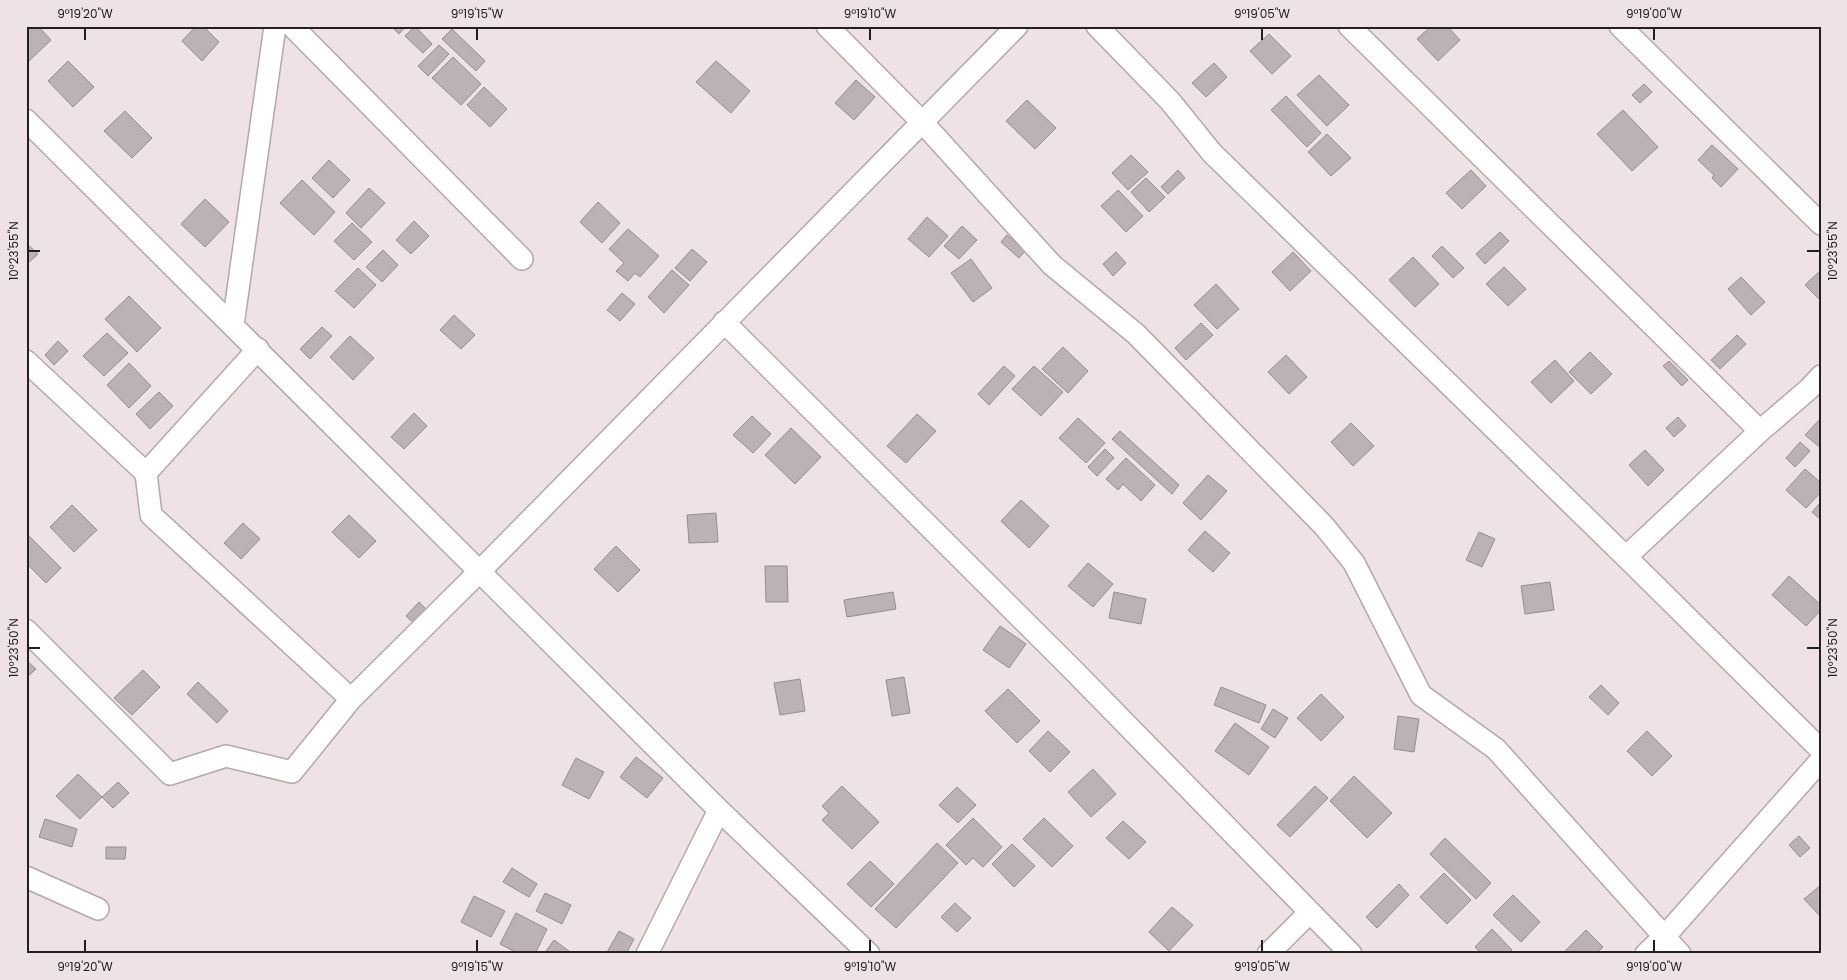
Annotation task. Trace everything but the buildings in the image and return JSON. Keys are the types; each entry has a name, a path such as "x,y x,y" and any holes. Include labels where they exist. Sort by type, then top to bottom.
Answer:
{"street":[{"path":"233,324 275,26"},
{"path":"292,26 522,259"},
{"path":"827,26 923,123 1052,266 1136,334 1324,526 1354,563 1421,694 1496,749 1680,954"},
{"path":"26,630 170,774 226,756 292,772 351,698 480,571 1017,26"},
{"path":"1097,26 1170,101 1212,153 1821,750"},
{"path":"1349,26 1760,431"},
{"path":"1620,26 1821,224"},
{"path":"26,120 719,810 869,954"},
{"path":"724,322 1075,672 1351,954"},
{"path":"146,474 258,349"},
{"path":"26,361 146,474 151,515 351,698"},
{"path":"1626,557 1760,431 1817,388"},
{"path":"1646,954 1664,937 1821,760"},
{"path":"647,954 719,810"},
{"path":"26,877 98,909"},
{"path":"1268,954 1310,912"}]}
